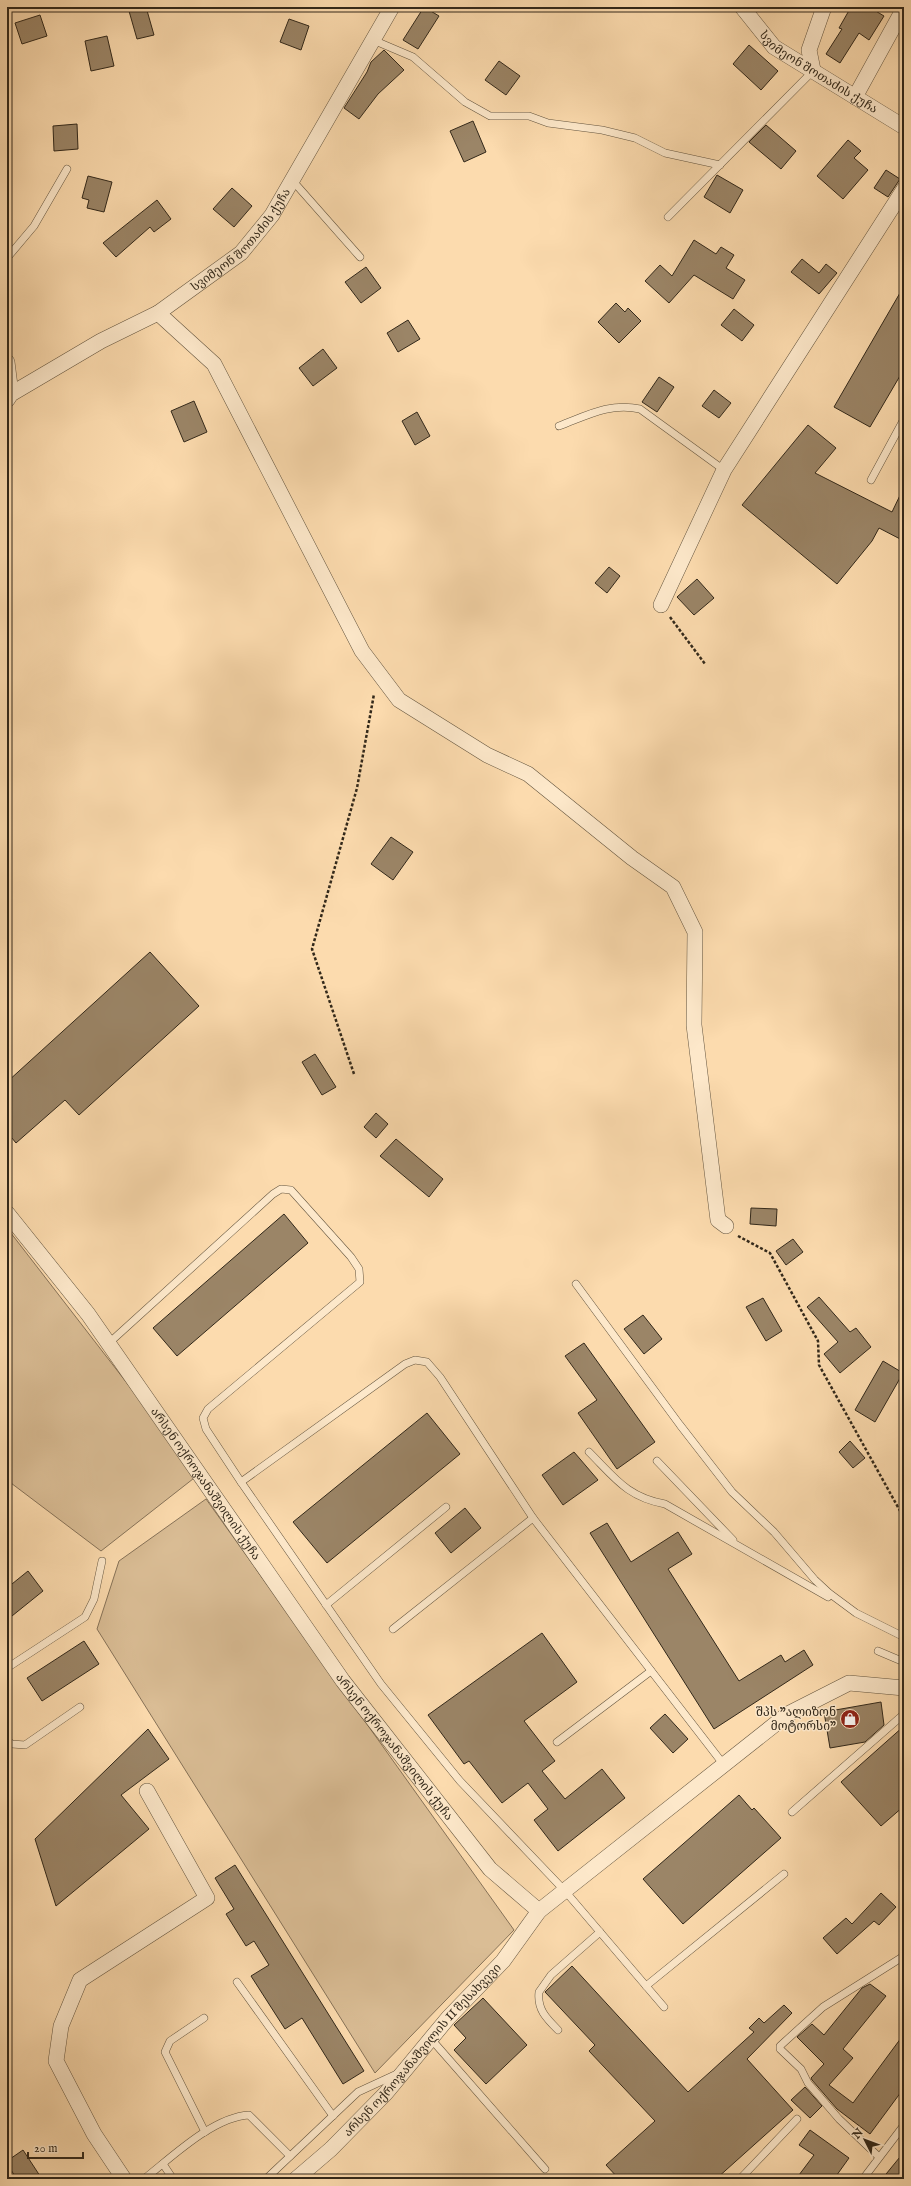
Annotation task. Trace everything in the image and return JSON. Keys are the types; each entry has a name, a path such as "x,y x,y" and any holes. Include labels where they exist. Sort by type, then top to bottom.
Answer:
{"street":[{"name":"სვიმეონ შოთაძის ქუჩა","path":"742,7 774,47 904,127"},
{"path":"813,70 809,50 824,7"},
{"name":"სვიმეონ შოთაძის ქუჩა","path":"9,397 101,341 158,313 241,253 272,215 390,8"},
{"path":"855,97 904,8"},
{"path":"661,605 724,470 904,189"},
{"path":"158,313 214,364 362,652 399,700 487,755 528,774 632,858 673,887 695,932 694,1025 718,1220 731,1231"},
{"path":"7,362 9,397"},
{"name":"არსენ ოქროჯანაშვილის ქუჩა","path":"7,1213 88,1314 109,1343 343,1681 490,1869 539,1911"},
{"path":"539,1911 788,1714 849,1683 904,1688"},
{"path":"124,2179 94,2134 56,2061 61,2026 80,1980 207,1898 148,1790"},
{"name":"არსენ ოქროჯანაშვილის II შესახვევი","path":"296,2179 336,2143 386,2093 431,2039 502,1961 539,1911"}],"lane":[{"path":"372,40 413,57 465,102 490,116 529,116 548,123 602,130 635,138 665,153 720,165"},
{"path":"668,217 813,70"},
{"path":"7,258 34,226 67,169"},
{"path":"292,180 360,257"},
{"path":"559,426 611,407 628,406 640,409 724,470"},
{"path":"871,480 904,419"},
{"path":"109,1343 274,1194 282,1189 291,1190 351,1257 359,1269 360,1282 208,1409 203,1418 206,1429 381,1684 460,1781 564,1891 664,2007"},
{"path":"576,1284 680,1425 732,1492 774,1532 815,1580 856,1612"},
{"path":"241,1482 405,1364 415,1360 427,1362 440,1377 533,1518 724,1765"},
{"path":"588,1452 625,1488 638,1497 665,1504 856,1612 904,1637"},
{"path":"657,1461 739,1546"},
{"path":"326,1605 446,1507"},
{"path":"393,1628 533,1518"},
{"path":"7,1668 85,1617 94,1599 102,1561"},
{"path":"878,1651 904,1662"},
{"path":"557,1742 651,1670"},
{"path":"7,1742 25,1745 80,1707"},
{"path":"792,1812 904,1714"},
{"path":"646,1986 784,1874"},
{"path":"558,2030 544,2016 540,2008 539,1992 551,1975 600,1932"},
{"path":"879,2157 839,2119 808,2083 801,2069 780,2049 780,2046 823,2006 904,1956"},
{"path":"237,1982 333,2116"},
{"path":"204,2018 170,2041 165,2052 205,2132"},
{"path":"431,2039 545,2169"},
{"path":"266,2179 358,2092 406,2069"},
{"path":"144,2179 205,2132 236,2116 249,2115 290,2156"},
{"path":"740,2179 797,2119"},
{"path":"865,2179 879,2157 904,2125"},
{"path":"163,2164 173,2179"}],"path":[{"path":"661,605 706,664"},
{"path":"354,1074 312,948 357,788 378,672"},
{"path":"731,1231 770,1253 818,1341 819,1364 904,1518"}],"shaded area":[{"path":"7,1228 198,1475 101,1551 7,1480"},
{"path":"206,1499 514,1930 375,2073 97,1629 119,1561"}],"building":[{"path":"146,7 154,35 137,39 129,11"},
{"path":"424,7 439,16 418,49 403,40"},
{"path":"851,7 869,7 884,16 869,40 859,33 840,63 826,54 842,29 839,28"},
{"path":"40,15 47,36 22,44 15,23"},
{"path":"289,19 309,26 301,50 280,42"},
{"path":"107,36 114,66 91,71 85,41"},
{"path":"749,45 778,71 761,90 733,64"},
{"path":"384,50 404,70 378,94 359,119 344,108 367,72 371,62"},
{"path":"499,61 520,76 506,95 485,80"},
{"path":"473,121 486,152 464,162 450,131"},
{"path":"77,124 78,149 54,151 53,126"},
{"path":"766,125 796,151 781,169 749,142"},
{"path":"848,140 861,151 854,158 868,170 843,199 817,176"},
{"path":"886,170 900,179 888,197 874,188"},
{"path":"717,175 743,190 730,213 704,197"},
{"path":"88,176 112,182 104,212 87,208 89,200 82,198"},
{"path":"232,188 252,206 234,227 213,209"},
{"path":"157,200 171,219 154,232 150,227 116,257 103,243"},
{"path":"694,240 716,254 721,247 734,255 726,268 745,280 733,299 694,275 669,303 645,281 660,265 672,276"},
{"path":"802,259 819,273 826,264 837,273 819,294 791,272"},
{"path":"366,267 381,288 361,303 345,282"},
{"path":"904,286 904,369 870,427 834,407"},
{"path":"616,303 625,312 628,308 641,321 619,343 598,322"},
{"path":"734,309 754,325 742,341 721,325"},
{"path":"408,320 420,339 398,352 387,333"},
{"path":"323,349 337,368 313,386 299,368"},
{"path":"659,377 674,387 657,412 642,402"},
{"path":"714,390 731,403 719,418 702,406"},
{"path":"194,401 207,432 184,442 171,411"},
{"path":"417,412 430,436 415,445 402,421"},
{"path":"808,425 836,448 815,473 892,512 904,487 904,541 879,528 872,541 837,584 742,505"},
{"path":"609,567 620,576 607,593 595,583"},
{"path":"697,579 714,598 694,615 677,597"},
{"path":"391,837 413,852 393,880 371,864"},
{"path":"150,952 199,1006 79,1115 65,1100 16,1143 7,1132 7,1082"},
{"path":"315,1054 336,1087 322,1095 302,1062"},
{"path":"376,1113 388,1124 376,1138 364,1127"},
{"path":"396,1139 443,1179 429,1197 380,1156"},
{"path":"751,1208 777,1209 776,1226 750,1224"},
{"path":"284,1214 308,1243 177,1356 153,1328"},
{"path":"793,1239 803,1252 786,1265 776,1251"},
{"path":"819,1297 850,1332 856,1328 871,1347 840,1373 824,1354 838,1342 807,1307"},
{"path":"763,1298 782,1331 766,1341 746,1307"},
{"path":"643,1315 662,1339 644,1354 624,1329"},
{"path":"584,1343 655,1442 617,1469 578,1413 597,1400 565,1356"},
{"path":"883,1361 903,1373 875,1422 855,1410"},
{"path":"427,1413 460,1454 327,1563 293,1522"},
{"path":"850,1441 865,1458 853,1468 839,1452"},
{"path":"574,1452 598,1480 563,1505 542,1475"},
{"path":"465,1508 481,1528 451,1553 435,1533"},
{"path":"607,1523 631,1562 678,1532 692,1554 668,1569 739,1681 781,1655 785,1662 804,1650 813,1665 714,1729 590,1533"},
{"path":"28,1571 43,1591 7,1620 7,1588"},
{"path":"542,1633 577,1682 524,1721 555,1761 542,1771 565,1799 602,1769 625,1798 558,1851 534,1820 548,1809 528,1783 502,1803 469,1761 464,1764 428,1715"},
{"path":"84,1641 99,1664 42,1701 27,1678"},
{"path":"881,1702 884,1725 865,1742 830,1748 824,1712"},
{"path":"665,1714 688,1739 673,1753 650,1728"},
{"path":"904,1726 904,1806 881,1826 841,1782"},
{"path":"148,1729 169,1759 121,1795 149,1829 56,1906 35,1839"},
{"path":"739,1795 752,1810 754,1808 781,1838 683,1924 643,1879"},
{"path":"235,1865 364,2071 343,2084 302,2018 285,2029 251,1976 269,1965 254,1941 246,1946 226,1914 234,1909 215,1878"},
{"path":"881,1893 896,1907 879,1925 874,1921 837,1954 823,1938 846,1918 852,1924"},
{"path":"572,1966 688,2092 754,2032 749,2028 759,2018 764,2023 784,2005 792,2013 747,2059 793,2110 716,2179 619,2179 606,2165 655,2121 589,2051 595,2045 545,1992"},
{"path":"870,1984 886,1996 843,2049 853,2058 829,2085 853,2103 904,2034 904,2088 870,2134 837,2109 812,2080 811,2078 824,2064 797,2037 812,2024 824,2035 862,1988"},
{"path":"483,1998 527,2045 486,2084 454,2050 466,2038 454,2025"},
{"path":"805,2087 822,2106 810,2118 791,2100"},
{"path":"810,2130 849,2158 834,2179 796,2179 814,2155 799,2145"},
{"path":"23,2150 42,2179 17,2179 7,2164 7,2161"},
{"path":"904,2152 904,2179 882,2179"}],"place":[{"name":"შპს \"ალიზონ მოტორსი\"","path":"850,1719"}]}
